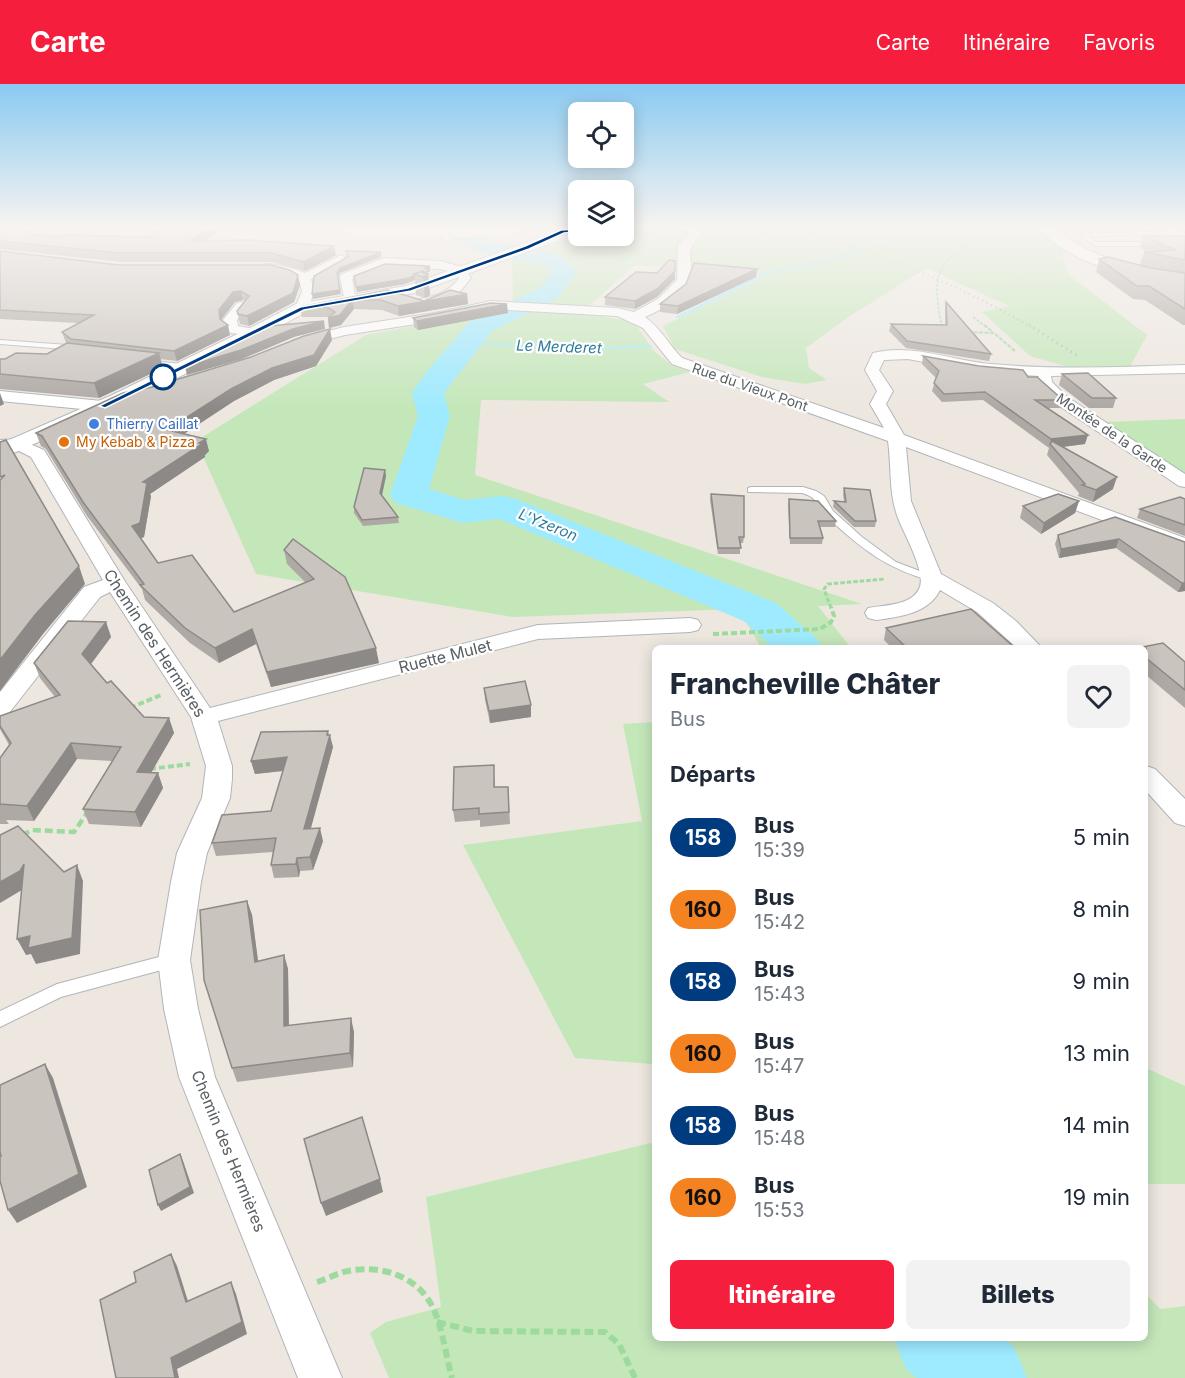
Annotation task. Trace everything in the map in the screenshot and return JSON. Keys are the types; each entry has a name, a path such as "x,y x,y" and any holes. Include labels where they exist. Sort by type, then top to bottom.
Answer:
{"street":[{"path":"302,315 307,288"},
{"path":"348,288 350,300"},
{"path":"6,447 183,375 287,314 302,315 350,300 392,294 408,288"},
{"path":"289,346 344,331 476,307 506,305 547,307 617,312 636,316 646,312 676,288"},
{"path":"242,306 230,320 231,329 259,331"},
{"name":"Rue du Vieux Pont","path":"636,316 650,326 669,354 677,361 897,438"},
{"path":"321,323 414,320"},
{"path":"876,613 909,606 924,597 932,586 923,575 903,507 897,438 878,404 885,391 872,370 878,356 916,354 989,369 1087,373 1185,369"},
{"name":"Montée de la Garde","path":"1185,374 1119,378 1044,378 1044,383 1061,400 1185,482"},
{"path":"0,396 110,403"},
{"path":"897,438 1185,545"},
{"name":"Chemin des Hermières","path":"6,447 38,454 115,583 204,717 219,766 219,779 216,798 192,853 174,960 182,1009 197,1077 320,1378"},
{"path":"923,575 960,590 987,608 1027,645"},
{"path":"0,708 92,592 115,583"},
{"name":"Ruette Mulet","path":"204,717 538,632 690,625"},
{"path":"1148,777 1185,816"}],"lane":[{"path":"0,342 68,347 70,353"},
{"path":"60,359 70,353 82,354"},
{"path":"138,361 183,375"},
{"path":"750,490 802,490 813,493 821,498 829,513 858,539 892,564 923,575"},
{"path":"0,1019 57,991 174,960"}],"path":[{"path":"937,288 938,310 944,332"},
{"path":"973,317 1020,355"},
{"path":"966,332 994,333"},
{"path":"714,634 820,629 831,622 834,616 825,596 824,589 828,584 923,575"},
{"path":"127,710 159,695"},
{"path":"138,768 161,769 198,762"},
{"path":"16,839 32,830 74,832 92,804"},
{"path":"286,1294 348,1271 379,1269 403,1276 424,1292 434,1309 452,1378"},
{"path":"437,1322 473,1331 605,1332 619,1344 635,1378"}],"green space":[{"path":"513,288 609,288 589,306 547,307 624,320 637,326 653,350 671,365 690,372 643,384 669,402 481,400 475,475 862,604 818,606 849,645 759,645 739,609 513,617 256,574 196,441 366,335 513,307"},
{"path":"740,288 894,288 806,348 809,368 827,380 805,384 762,377 675,349 663,326"},
{"path":"971,288 1086,288 1147,335 1130,367 1079,370 1030,356 982,312 1009,306"},
{"path":"1185,419 1185,475 1104,422"},
{"path":"652,722 652,1064 575,1058 463,845 642,821 623,724"},
{"path":"1148,1069 1185,1086 1185,1184 1148,1184"},
{"path":"652,1143 652,1341 1148,1341 1148,1296 1160,1309 1185,1306 1185,1378 389,1378 370,1333 386,1322 441,1307 426,1197"}],"building":[{"path":"0,288 294,288 293,293 247,316 238,314 237,311 249,296 241,291 233,292 219,310 220,319 228,325 174,351 71,339 62,332 94,315 0,310"},
{"path":"313,288 340,290 312,294"},
{"path":"616,288 658,288 635,301 605,297"},
{"path":"680,288 716,288 678,306 660,304"},
{"path":"1153,288 1185,288 1185,309"},
{"path":"388,290 424,301 450,290 467,294 398,306 381,300 352,300 340,315 328,318 335,312 327,307 300,307"},
{"path":"946,302 991,354 907,341 891,324 947,325"},
{"path":"491,303 507,304 417,321 413,318"},
{"path":"324,321 293,329 241,350 185,367 269,326"},
{"path":"330,329 314,355 272,368 231,389 167,430 206,439 199,443 202,444 143,482 147,483 140,523 132,526 158,563 192,555 234,612 314,579 284,550 293,539 345,577 376,648 267,672 252,629 215,648 185,628 140,585 144,584 83,502 42,436 36,433 123,393 152,387 251,357 304,336"},
{"path":"67,343 159,353 94,383 0,374 0,359 16,353 47,354"},
{"path":"923,356 979,366 1023,370 1028,377 1037,377 1063,400 1035,400 1088,435 1051,439 985,392 944,394 934,383 939,371"},
{"path":"1088,373 1116,398 1092,398 1062,374"},
{"path":"6,440 79,566 35,615 0,660 0,480 5,475 0,477 0,442"},
{"path":"1052,441 1117,477 1096,490 1082,485 1085,484 1050,444"},
{"path":"364,468 385,470 380,493 398,517 362,520 354,507"},
{"path":"844,488 870,490 876,521 855,521 834,501 846,502"},
{"path":"711,494 744,496 744,537 739,537 741,548 718,548"},
{"path":"1058,494 1079,501 1044,523 1023,506"},
{"path":"1180,497 1185,499 1185,525 1140,509"},
{"path":"789,499 818,501 836,521 818,521 823,538 790,538"},
{"path":"1115,517 1185,542 1185,583 1119,539 1061,549 1058,535"},
{"path":"971,609 1012,645 904,645 886,628"},
{"path":"68,621 106,622 82,654 107,683 111,681 144,717 169,718 137,772 158,773 135,812 83,809 121,747 71,743 27,806 0,804 0,758 11,743 0,726 0,716 60,695 34,663"},
{"path":"1163,643 1185,662 1185,690 1148,660 1148,646"},
{"path":"525,681 531,705 489,711 484,688"},
{"path":"328,731 327,735 330,735 304,829 320,828 310,857 297,858 296,864 271,865 276,838 212,843 222,815 271,811 287,757 251,761 261,732"},
{"path":"494,765 494,787 508,787 509,812 479,814 479,808 453,810 454,767"},
{"path":"18,826 64,872 77,865 72,938 28,948 30,936 17,939 24,864 20,871 0,882 0,835"},
{"path":"247,901 255,962 284,955 284,1026 351,1018 350,1053 232,1068 204,980 200,910"},
{"path":"45,1064 79,1174 8,1210 0,1181 0,1085"},
{"path":"362,1117 380,1179 321,1203 304,1139"},
{"path":"180,1154 190,1187 158,1205 149,1170"},
{"path":"171,1254 186,1302 231,1282 242,1322 171,1358 175,1378 116,1378 100,1300 136,1282 134,1272"}],"waterway":[{"name":"L'Yzeron","path":"553,288 549,293 482,325 438,377 428,393 434,416 409,495 463,512 503,507 760,612 797,645"},
{"name":"Le Merderet","path":"677,317 736,288"},
{"name":"Le Merderet","path":"467,342 570,350 651,346"},
{"name":"L'Yzeron","path":"940,1341 983,1378"}],"railway":[{"path":"957,288 1031,327"},
{"path":"1029,325 1078,356"}],"bus line":[{"name":"158","path":"102,406 302,308 392,294 413,288"}],"place":[{"name":"Thierry Caillat","path":"94,424"},
{"name":"My Kebab & Pizza","path":"64,442"}]}
